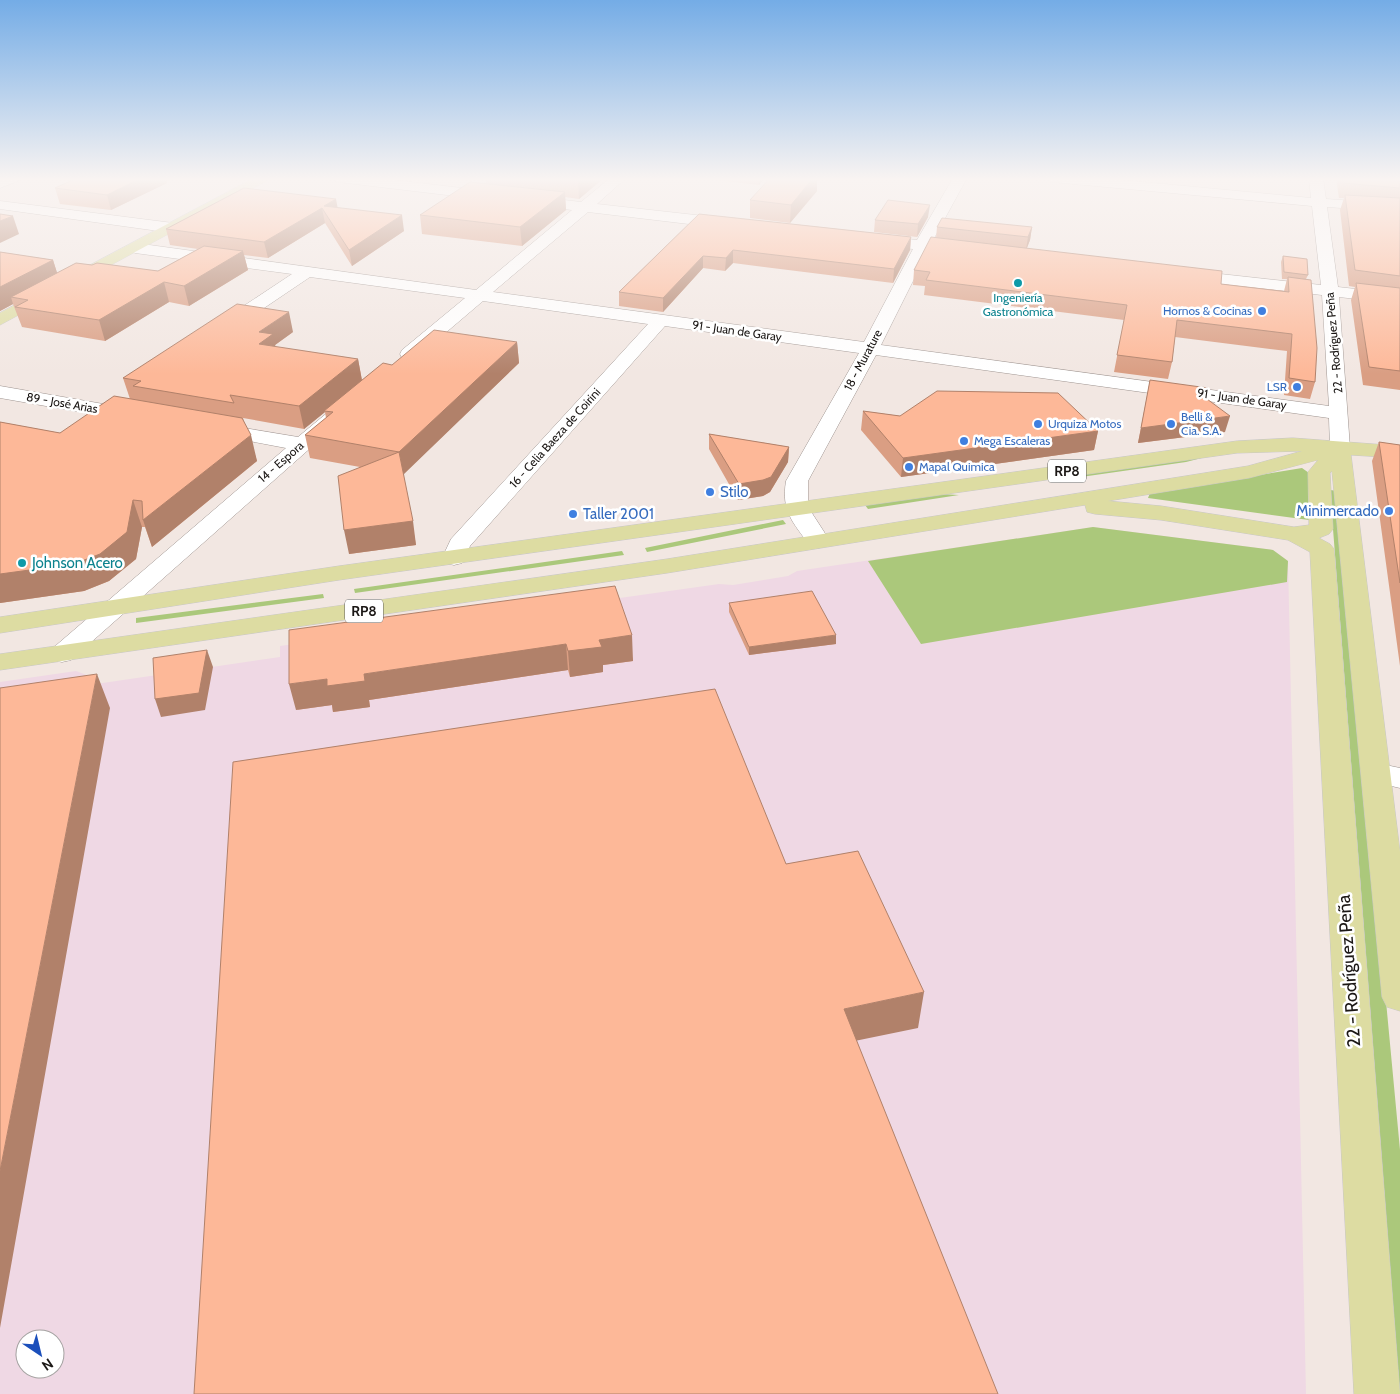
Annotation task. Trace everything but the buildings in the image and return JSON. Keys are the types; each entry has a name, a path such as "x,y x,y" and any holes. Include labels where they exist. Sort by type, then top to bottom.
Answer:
{"main road":[{"path":"0,320 144,243"},
{"name":"RP8","path":"0,626 114,606 1237,446 1293,444 1400,452"},
{"path":"1058,503 1130,486 1340,448"},
{"name":"22 - Rodríguez Peña","path":"1340,448 1319,472 1312,537 1377,1394"},
{"name":"22 - Rodríguez Peña","path":"1340,448 1388,775 1400,997"},
{"path":"1058,503 1161,514 1312,537"},
{"name":"RP8","path":"0,662 372,610 1058,503"}],"street":[{"path":"398,363 543,243"},
{"path":"897,243 983,252"},
{"name":"18 - Murature","path":"796,510 794,497 797,481 870,349 924,243"},
{"name":"22 - Rodríguez Peña","path":"1324,243 1340,413 1340,448"},
{"name":"91 - Juan de Garay","path":"135,248 1340,413"},
{"path":"207,338 306,272"},
{"path":"1171,274 1400,299"},
{"name":"16 - Celia Baeza de Coirini","path":"454,558 459,544 660,321"},
{"name":"89 - José Arias","path":"0,392 147,417"},
{"path":"99,409 124,393"},
{"name":"14 - Espora","path":"62,654 114,606 346,407"},
{"path":"195,426 301,444"},
{"path":"796,510 818,541"}],"shaded area":[{"path":"1093,527 1273,550 1288,561 1306,1394 0,1394 0,682 76,671 89,676 89,685 280,657 280,646 788,576 797,571"}],"green space":[{"path":"1225,452 1186,462 1060,480 1078,474"},
{"path":"1302,468 1309,473 1309,520 1148,498 1150,493"},
{"path":"1330,490 1338,491 1400,1150 1400,1394"},
{"path":"941,494 959,495 868,509 865,505"},
{"path":"783,520 786,524 647,552 645,548"},
{"path":"1093,527 1273,550 1288,561 1287,582 921,644 868,561"},
{"path":"622,551 624,555 355,593 354,589"},
{"path":"323,594 324,598 136,623 136,618"}],"place":[{"name":"Ingeniería Gastronómica","path":"1018,283"},
{"name":"Hornos & Cocinas","path":"1262,311"},
{"name":"LSR","path":"1297,387"},
{"name":"Urquiza Motos","path":"1038,424"},
{"name":"Belli & Cia. S.A.","path":"1171,424"},
{"name":"Mega Escaleras","path":"964,441"},
{"name":"Mapal Quimica","path":"909,467"},
{"name":"Stilo","path":"710,492"},
{"name":"Minimercado","path":"1389,511"},
{"name":"Taller 2001","path":"573,514"},
{"name":"Johnson Acero","path":"22,563"}]}
